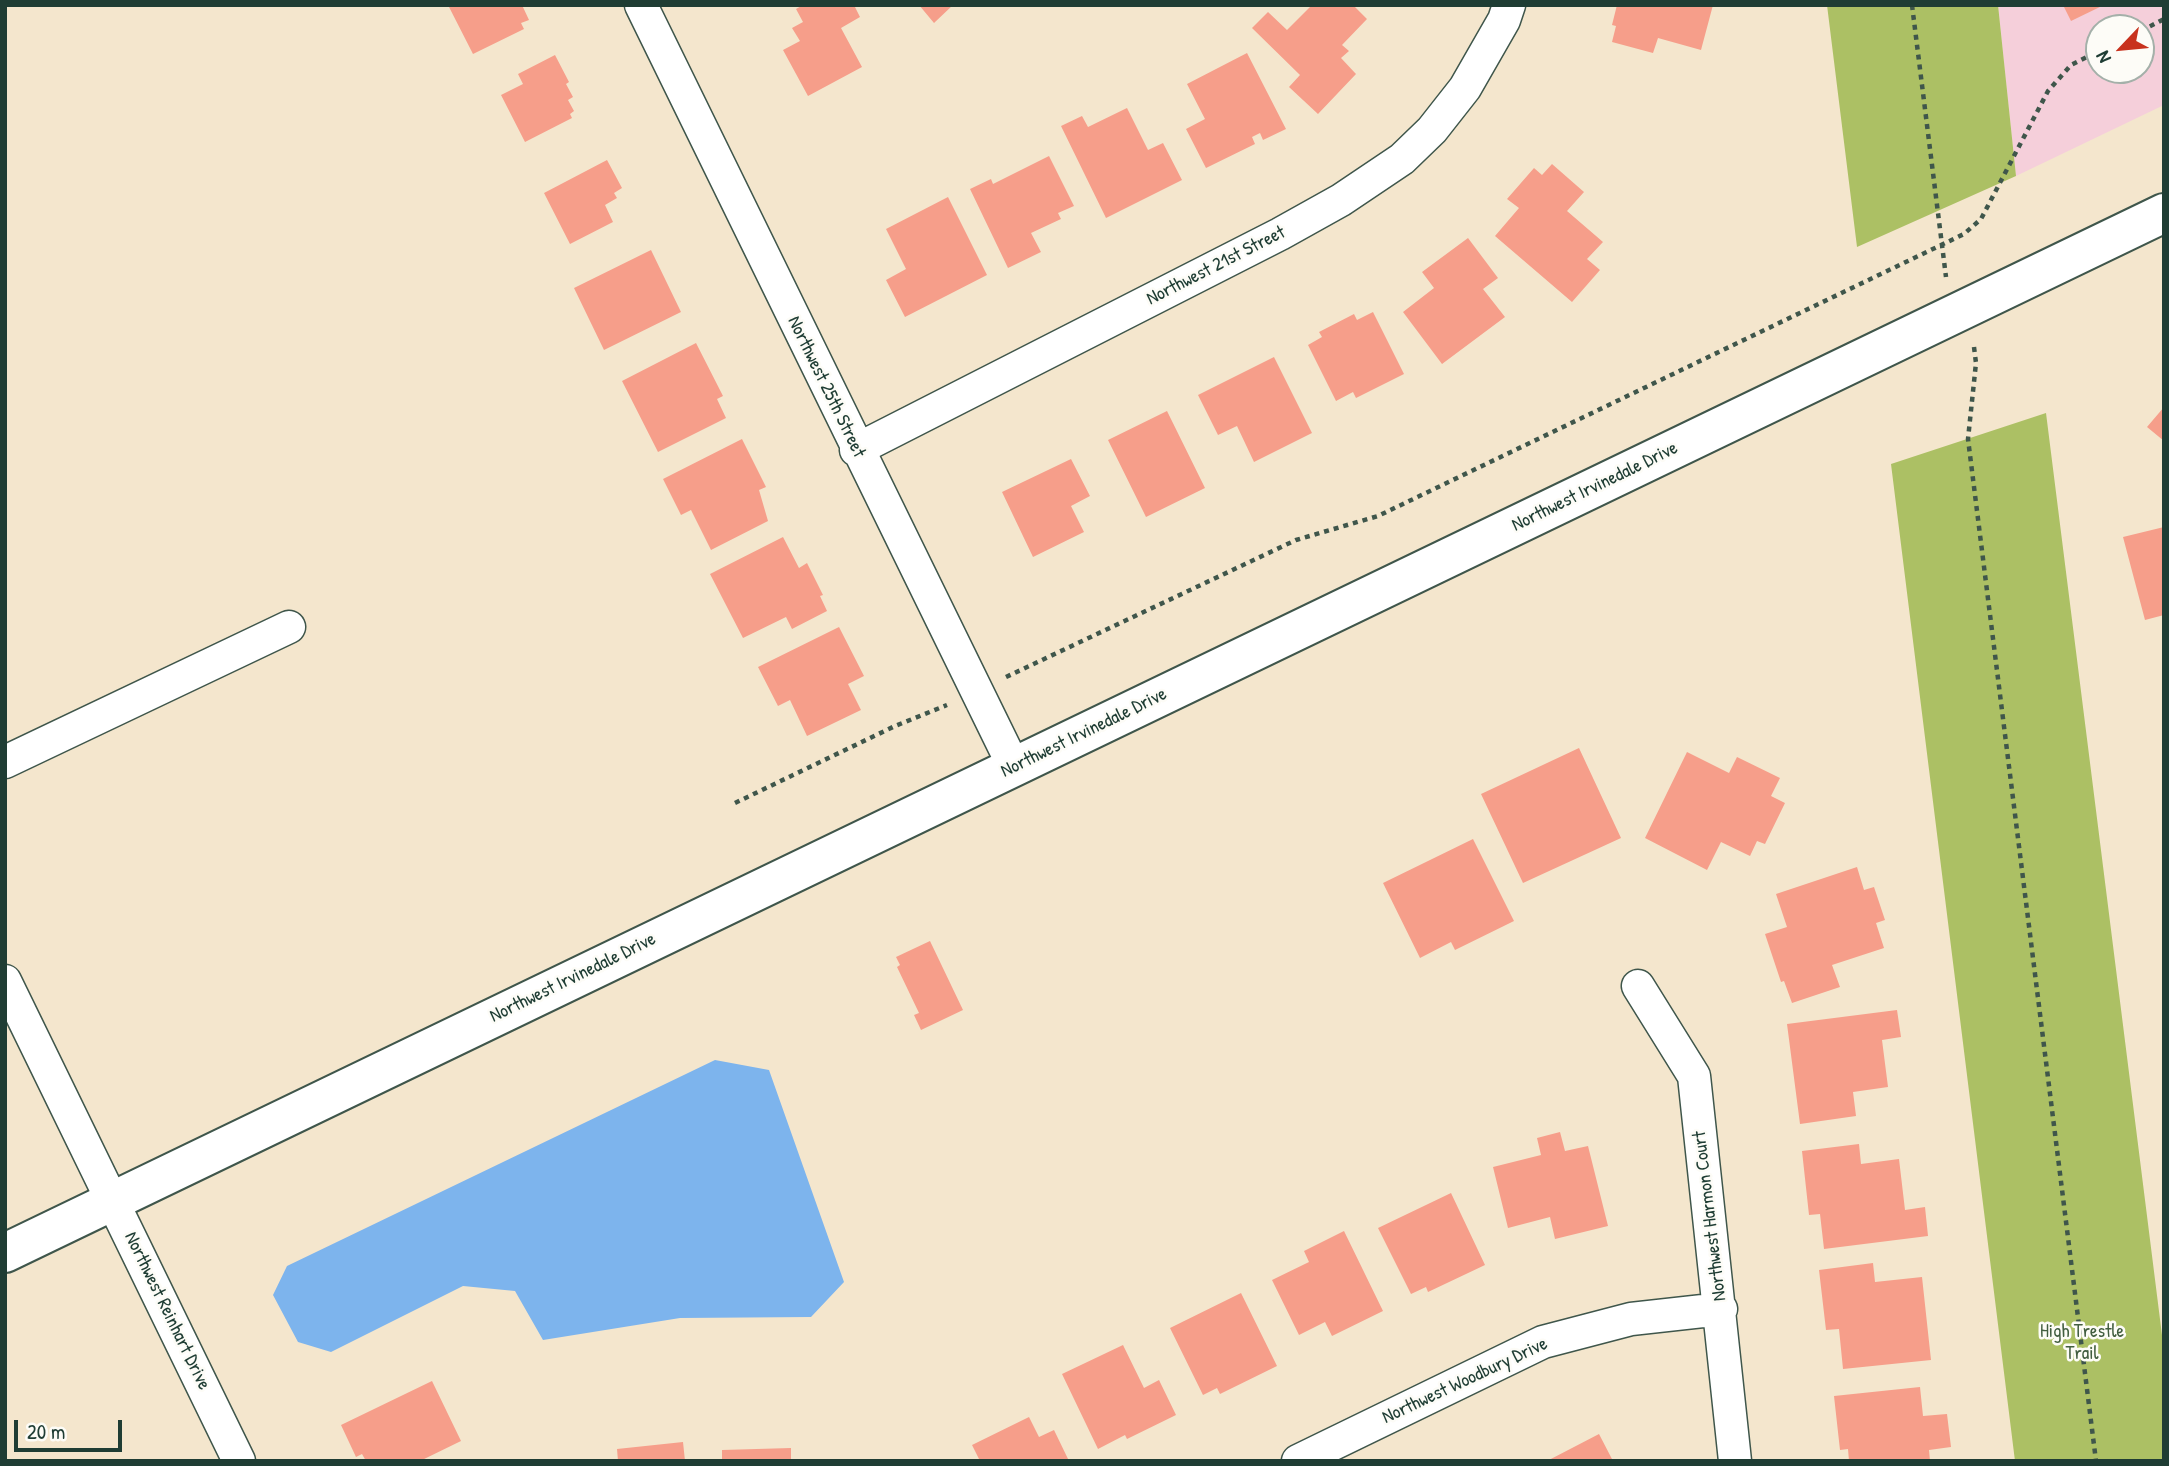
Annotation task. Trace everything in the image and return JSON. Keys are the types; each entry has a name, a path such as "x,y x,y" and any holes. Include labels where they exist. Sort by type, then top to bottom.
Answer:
{"main road":[{"name":"Northwest Irvinedale Drive","path":"5,1253 2164,213"}],"street":[{"name":"Northwest 25th Street","path":"641,5 856,450 1014,767"},
{"name":"Northwest 21st Street","path":"856,450 1280,234 1341,200 1392,166 1432,130 1465,89 1504,20 1509,5"},
{"path":"5,762 289,627"},
{"name":"Northwest Reinhart Drive","path":"5,981 239,1461"},
{"name":"Northwest Harmon Court","path":"1638,986 1694,1076 1721,1309 1735,1461"},
{"name":"Northwest Woodbury Drive","path":"1298,1461 1543,1342 1631,1319 1721,1309"}],"path":[{"path":"1912,5 1940,245 1949,285"},
{"path":"1008,676 1296,540 1378,516 1964,234 1981,219 2048,91 2071,65 2085,58"},
{"path":"1970,336 1976,363 1968,439 2096,1461"},
{"path":"736,803 895,726 954,703"}],"shaded area":[{"path":"1998,5 2164,5 2164,105 2016,176"}],"green space":[{"path":"1827,5 1998,5 2016,176 1857,247"},
{"name":"High Trestle Trail","path":"2046,413 2164,1351 2164,1461 2015,1461 1891,464"}],"water":[{"path":"715,1060 769,1070 844,1282 811,1317 680,1318 543,1340 515,1291 463,1286 331,1352 298,1342 273,1295 287,1266"}],"building":[{"path":"448,5 522,5 529,20 521,23 524,29 473,54"},
{"path":"803,5 854,5 860,17 841,28 862,67 808,96 783,50 800,41 792,28 803,22 796,9"},
{"path":"919,5 953,5 934,23"},
{"path":"1312,5 1353,5 1367,19 1342,45 1349,51 1341,58 1356,74 1318,114 1289,87 1300,75 1252,28 1268,12 1287,30"},
{"path":"1617,5 1713,5 1701,50 1658,38 1653,53 1612,42 1616,26 1612,25"},
{"path":"2063,5 2104,5 2085,14 2071,21"},
{"path":"1247,53 1286,129 1263,140 1260,133 1252,137 1255,144 1206,168 1186,129 1205,119 1187,84"},
{"path":"555,55 569,82 566,84 573,97 568,100 574,111 570,114 572,118 525,142 501,95 523,84 518,74"},
{"path":"1127,108 1148,150 1163,143 1182,180 1106,218 1061,126 1082,116 1088,127"},
{"path":"1049,156 1074,206 1058,213 1061,219 1031,233 1041,252 1008,268 970,189 991,179 993,184"},
{"path":"607,160 622,188 614,193 617,198 605,205 613,222 570,244 544,193"},
{"path":"1552,164 1584,192 1567,211 1603,242 1587,259 1600,270 1572,302 1495,236 1519,208 1507,199 1534,168 1542,175"},
{"path":"948,197 987,275 905,317 886,280 906,269 886,229"},
{"path":"1468,238 1498,278 1483,289 1505,317 1442,364 1403,312 1434,288 1422,272"},
{"path":"651,250 681,312 604,350 574,288"},
{"path":"1373,312 1404,374 1356,398 1353,392 1336,401 1308,345 1322,337 1319,332 1354,314 1357,320"},
{"path":"696,343 723,396 717,399 726,418 658,452 622,381"},
{"path":"1274,357 1312,433 1254,462 1237,426 1218,435 1198,395"},
{"path":"2164,407 2164,441 2147,427"},
{"path":"1167,411 1205,488 1146,517 1108,440"},
{"path":"742,439 766,487 759,490 768,521 711,550 691,510 681,515 663,479"},
{"path":"1071,459 1090,496 1071,506 1084,532 1033,557 1002,492"},
{"path":"2164,527 2164,615 2145,620 2123,537"},
{"path":"783,537 799,568 807,563 823,595 820,596 827,611 792,629 786,617 743,638 710,574"},
{"path":"839,627 864,676 848,684 861,710 807,736 790,700 778,706 758,667"},
{"path":"1579,748 1621,838 1523,883 1481,794"},
{"path":"1687,752 1729,773 1737,757 1780,778 1771,796 1785,803 1765,844 1757,841 1750,856 1721,842 1707,870 1645,838"},
{"path":"1473,839 1514,921 1455,950 1451,942 1420,958 1383,883"},
{"path":"1857,867 1864,890 1874,887 1885,920 1876,923 1884,948 1832,965 1840,987 1792,1003 1784,981 1781,982 1765,934 1787,927 1776,894"},
{"path":"930,941 963,1010 921,1030 914,1015 919,1013 897,967 900,965 896,957"},
{"path":"1897,1010 1901,1037 1882,1040 1888,1087 1853,1092 1856,1116 1800,1124 1787,1024"},
{"path":"1560,1132 1565,1151 1588,1146 1608,1226 1555,1239 1550,1217 1508,1228 1493,1167 1541,1155 1537,1138"},
{"path":"1859,1144 1861,1164 1899,1159 1905,1210 1925,1207 1928,1236 1824,1249 1820,1214 1809,1215 1802,1151"},
{"path":"1451,1193 1485,1265 1428,1292 1426,1287 1411,1294 1378,1228"},
{"path":"1344,1231 1383,1311 1332,1336 1325,1322 1299,1335 1272,1280 1309,1262 1304,1251"},
{"path":"1873,1263 1875,1282 1922,1277 1931,1360 1843,1369 1839,1329 1826,1330 1819,1270"},
{"path":"1241,1293 1277,1366 1220,1394 1217,1388 1203,1395 1170,1328"},
{"path":"1123,1345 1144,1388 1159,1380 1176,1415 1127,1439 1125,1435 1098,1449 1062,1374"},
{"path":"432,1381 461,1441 420,1461 366,1461 362,1454 356,1457 341,1425"},
{"path":"1920,1387 1923,1416 1947,1414 1951,1447 1929,1450 1930,1461 1849,1461 1848,1449 1840,1450 1834,1396"},
{"path":"1029,1417 1039,1437 1054,1430 1069,1461 980,1461 972,1445"},
{"path":"1599,1434 1613,1461 1547,1461"},
{"path":"683,1442 685,1461 618,1461 617,1449"},
{"path":"791,1448 791,1461 722,1461 722,1450"}]}
